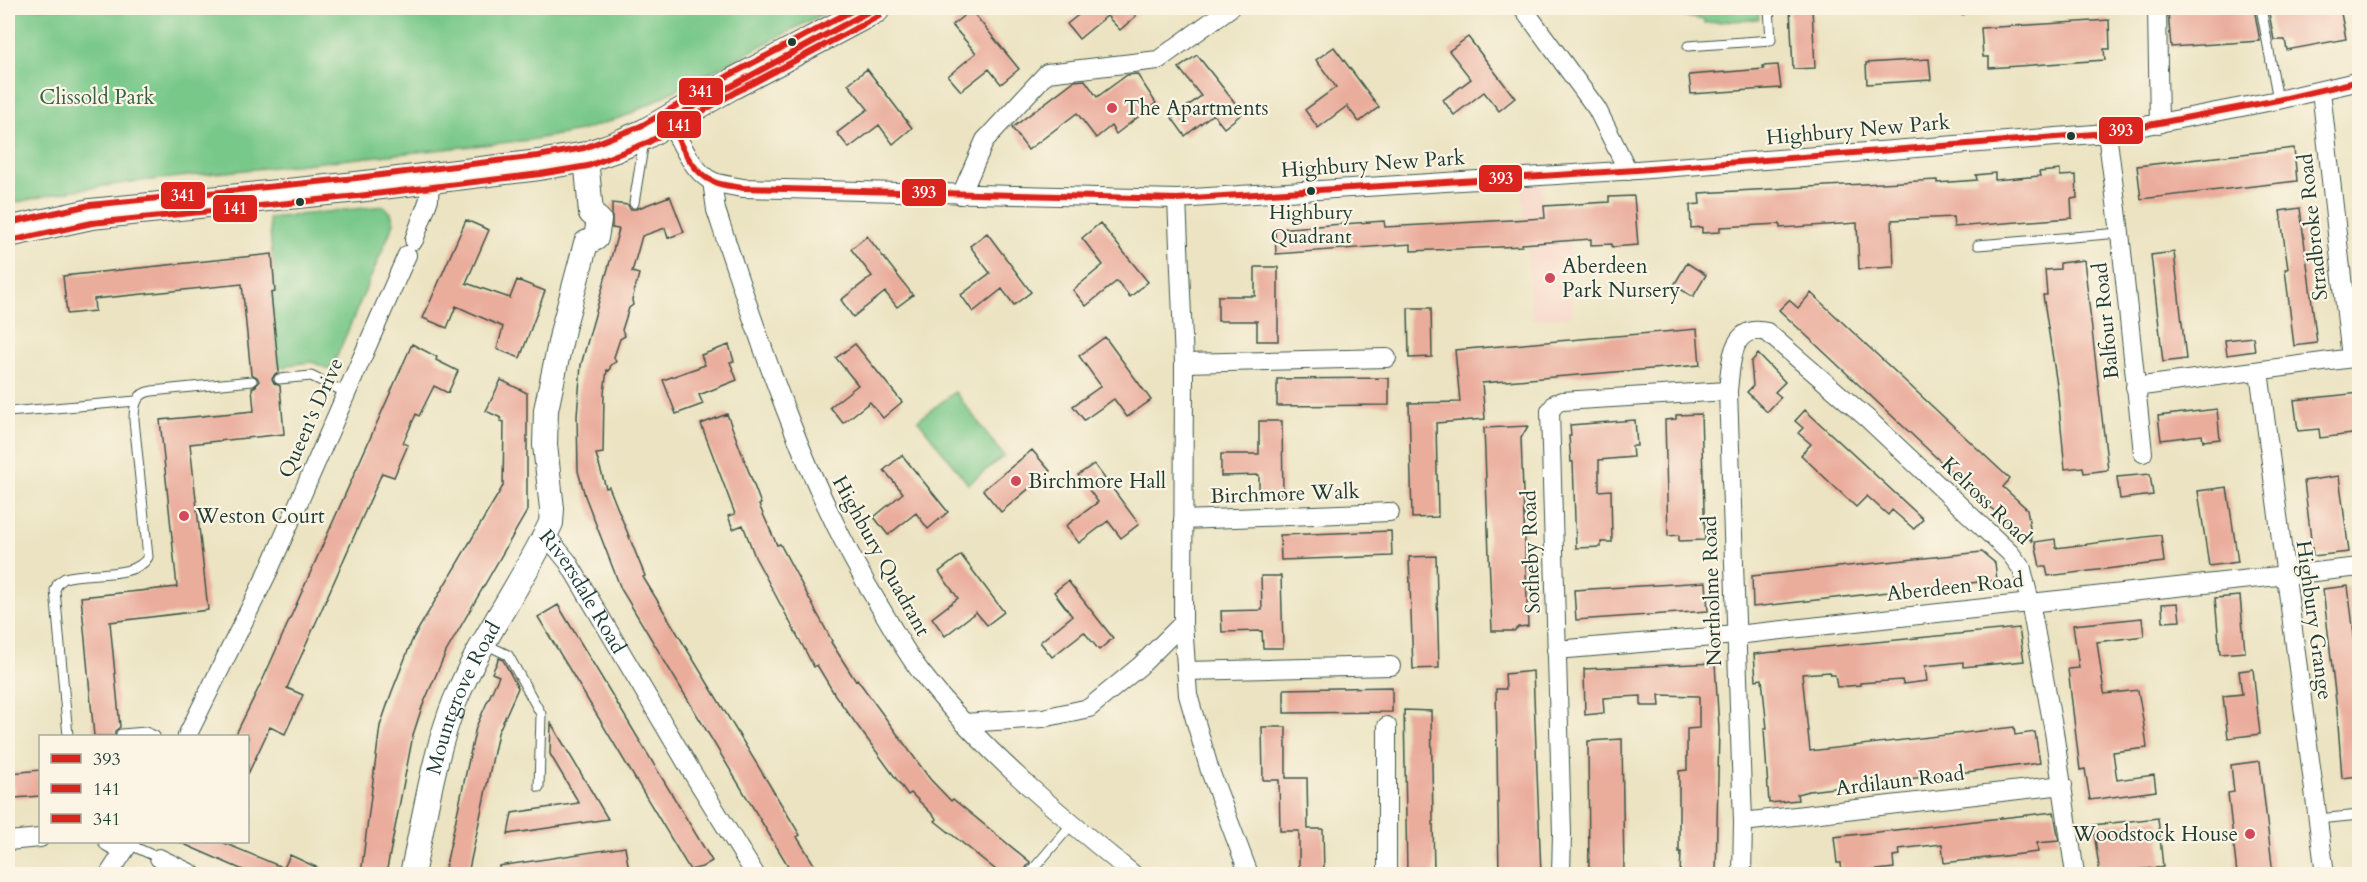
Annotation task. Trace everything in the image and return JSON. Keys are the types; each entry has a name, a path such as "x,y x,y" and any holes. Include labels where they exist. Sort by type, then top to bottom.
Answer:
{"main road":[{"path":"8,232 91,214 430,178 586,157 615,147 657,127 875,8"}],"street":[{"path":"961,195 985,140 1047,73 1158,60 1230,8"},
{"path":"1523,8 1597,109 1628,171"},
{"path":"2157,8 2159,124"},
{"name":"Highbury New Park","path":"712,181 743,188 1177,199 1628,171 2107,133 2278,100 2360,81"},
{"name":"Stradbroke Road","path":"2320,91 2355,358"},
{"path":"657,127 712,181"},
{"name":"Balfour Road","path":"2107,133 2120,233 2135,387 2355,358"},
{"name":"Riversdale Road","path":"586,157 591,213 599,220 596,238 586,243 562,329 546,410 545,445 552,516 545,534 568,562 755,874"},
{"name":"Queen's Drive","path":"187,735 269,570 347,393 429,199 430,178"},
{"name":"Highbury Quadrant","path":"712,181 716,210 777,390 814,480 846,548 898,637 920,671 964,723 999,759 1133,874"},
{"path":"1177,199 1184,363 1183,623 1188,695 1207,762 1249,874"},
{"name":"Northolme Road","path":"1742,874 1743,822 1728,391 1733,349 1745,333 1754,329 1767,332"},
{"name":"Kelross Road","path":"1767,332 1868,419 2010,553 2022,569 2063,785 2075,874"},
{"path":"1184,363 1387,358"},
{"name":"Highbury Grange","path":"2259,371 2325,874"},
{"path":"2135,387 2143,453"},
{"name":"Sotheby Road","path":"1561,874 1562,832 1549,416 1552,406 1562,401 1728,391"},
{"name":"Birchmore Walk","path":"1183,520 1390,512"},
{"name":"Mountgrove Road","path":"412,874 443,736 455,702 483,642 545,534"},
{"name":"Aberdeen Road","path":"1556,650 1736,635 2360,567"},
{"path":"964,723 1043,718 1089,708 1140,666 1183,623"},
{"path":"1186,671 1391,666"},
{"path":"1386,874 1387,726"},
{"name":"Ardilaun Road","path":"1743,822 2063,785"},
{"path":"8,841 39,838"},
{"path":"109,874 127,845"},
{"path":"159,858 192,874"}],"lane":[{"path":"1688,46 1771,40 1769,8"},
{"path":"2261,8 2278,100"},
{"path":"634,203 657,127"},
{"path":"1978,244 2120,233"},
{"path":"279,379 311,376 347,393"},
{"path":"68,735 55,590 58,583 65,578 131,570 144,563 148,557 134,420 136,401 140,395 152,390 252,381"},
{"path":"8,412 136,401"},
{"path":"483,642 508,656 541,714 539,787"},
{"path":"121,734 146,732 153,735"},
{"path":"2318,819 2360,815"},
{"path":"1029,874 1072,824"},
{"path":"127,845 159,858"}],"shaded area":[{"name":"Aberdeen Park Nursery","path":"1542,181 1544,206 1566,205 1573,315 1532,321 1522,183"}],"green space":[{"name":"Clissold Park","path":"8,8 834,8 628,115 580,131 530,140 132,182 69,191 8,204"},
{"path":"1672,8 1758,8 1759,19 1704,23 1704,20 1673,14"},
{"path":"384,206 391,213 394,223 331,370 312,362 278,368 271,293 275,292 269,218"},
{"path":"955,392 1004,456 968,484 918,420"}],"building":[{"path":"1087,8 1129,8 1136,16 1120,30 1107,16 1079,39 1067,24"},
{"path":"1790,8 1812,8 1815,68 1793,69"},
{"path":"2254,8 2260,41 2171,47 2168,12"},
{"path":"2268,8 2340,8 2346,39 2287,50 2285,40 2274,40"},
{"path":"971,10 1019,69 1001,84 989,69 961,91 948,76 976,53 952,25"},
{"path":"2109,20 2110,49 2104,49 2105,60 1989,68 1989,57 1983,57 1981,28"},
{"path":"1468,37 1515,98 1499,111 1484,92 1454,115 1443,100 1471,79 1449,51"},
{"path":"1334,47 1379,107 1359,122 1347,106 1318,128 1305,110 1336,87 1316,60"},
{"path":"1197,55 1243,113 1224,128 1213,114 1185,136 1172,118 1201,96 1179,68"},
{"path":"1929,59 1931,80 1867,84 1866,63"},
{"path":"1778,65 1781,88 1691,94 1689,75 1764,69 1763,66"},
{"path":"867,69 912,128 893,144 879,125 849,148 837,133 868,109 848,84"},
{"name":"The Apartments","path":"1137,74 1156,103 1116,134 1111,126 1096,138 1077,113 1028,150 1012,128 1074,81 1085,80 1097,97 1127,75"},
{"path":"2294,148 2297,181 2141,199 2137,166"},
{"path":"2060,170 2060,176 2076,175 2077,198 2071,199 2072,218 1954,227 1953,217 1892,220 1894,267 1859,269 1857,223 1780,228 1780,224 1720,227 1720,232 1702,233 1702,227 1691,228 1690,205 1700,204 1699,193 1937,180 1937,183 1977,180 1976,175 1995,173 1995,180 2040,176 2039,172"},
{"path":"670,196 684,232 668,238 665,228 642,236 632,272 639,274 632,300 633,305 629,308 622,330 625,336 620,339 614,357 616,362 611,365 609,371 607,370 604,393 603,453 596,454 606,488 609,487 645,576 643,577 800,835 797,837 820,874 793,874 621,589 585,496 578,471 577,416 581,365 619,229 612,228 612,203 628,205 630,209 636,209"},
{"path":"1634,196 1638,245 1612,247 1612,244 1591,245 1591,239 1522,244 1522,246 1411,251 1411,244 1276,254 1275,229 1384,221 1385,227 1545,218 1544,206 1609,202 1609,197"},
{"path":"2300,208 2317,343 2294,346 2285,269 2288,269 2280,211"},
{"path":"466,220 489,230 466,283 510,298 517,280 545,291 520,358 497,349 503,327 456,306 447,328 423,318"},
{"path":"1100,223 1148,282 1130,297 1117,281 1086,306 1073,290 1103,265 1082,238"},
{"path":"987,233 1031,292 1014,305 1002,289 973,312 961,295 990,273 970,246"},
{"path":"867,236 913,295 897,307 885,292 853,317 841,300 872,276 851,249"},
{"path":"2174,252 2186,359 2163,362 2151,255"},
{"name":"Weston Court","path":"272,254 275,292 271,293 279,372 272,379 280,386 284,434 190,444 208,610 110,622 120,727 115,731 115,735 94,735 81,597 177,587 160,420 254,411 252,388 259,381 251,374 242,284 94,299 95,311 67,314 63,276"},
{"path":"2084,260 2108,470 2084,473 2083,467 2065,469 2057,385 2043,295 2047,295 2045,270 2060,269 2060,263"},
{"path":"1687,263 1706,275 1693,297 1674,285"},
{"path":"1255,267 1278,267 1278,341 1257,341 1257,321 1218,321 1218,296 1255,296"},
{"path":"1811,293 2010,479 2003,487 2027,509 2032,541 1987,505 1779,310 1789,300 1798,308"},
{"path":"1408,308 1431,308 1432,357 1409,358"},
{"path":"1697,329 1700,365 1482,383 1485,419 1436,423 1438,517 1412,518 1409,403 1460,402 1455,350"},
{"path":"1105,337 1151,400 1127,417 1114,399 1084,420 1073,406 1101,386 1079,356"},
{"path":"2253,337 2255,351 2227,355 2225,340"},
{"path":"412,344 458,371 448,393 434,386 419,416 416,414 403,443 408,445 394,477 382,473 287,688 303,695 285,734 270,727 249,772 249,735 235,735 264,677"},
{"path":"855,344 902,402 883,418 870,402 843,423 830,407 858,385 836,358"},
{"path":"729,345 734,361 730,362 737,380 699,395 703,404 676,414 663,380 705,365 701,355"},
{"path":"1758,354 1785,382 1775,392 1781,397 1767,412 1747,392 1753,386 1751,362"},
{"path":"1389,378 1389,405 1277,406 1277,379"},
{"path":"501,380 527,393 527,511 446,652 422,707 413,735 386,874 361,874 380,726 391,694 413,638 503,486 504,422 500,421 501,418 486,411"},
{"path":"2360,393 2360,433 2320,438 2319,429 2298,431 2294,400"},
{"path":"2217,409 2220,439 2203,441 2202,435 2161,440 2158,416"},
{"path":"1805,410 1923,519 1914,529 1892,510 1888,515 1867,496 1856,507 1801,455 1811,444 1798,433 1803,428 1795,421"},
{"path":"727,414 761,504 759,505 777,545 780,544 831,642 855,680 857,679 930,779 951,801 953,799 1030,862 1022,874 1001,874 935,821 937,819 911,793 908,795 835,695 817,665 814,667 755,557 743,525 733,529 728,516 735,514 701,424"},
{"path":"1701,414 1705,540 1679,541 1679,535 1668,536 1665,420 1676,419 1676,415"},
{"path":"1635,420 1637,446 1632,446 1633,457 1599,460 1599,491 1611,490 1612,542 1601,542 1601,547 1576,548 1570,425"},
{"path":"1259,421 1282,421 1283,494 1259,495 1259,475 1221,476 1221,454 1259,454"},
{"path":"1528,426 1521,438 1528,626 1518,627 1514,631 1492,631 1484,428"},
{"name":"Birchmore Hall","path":"1032,450 1050,471 1001,512 983,490"},
{"path":"902,455 948,512 928,529 916,513 888,535 874,517 903,493 884,470"},
{"path":"1094,464 1139,524 1121,538 1108,521 1079,543 1066,526 1098,502 1078,475"},
{"path":"2150,474 2153,495 2120,499 2117,477"},
{"path":"2339,476 2349,552 2313,556 2304,481"},
{"path":"2227,487 2238,562 2209,566 2198,491"},
{"path":"1391,531 1392,556 1281,560 1280,535"},
{"path":"2161,535 2164,562 2048,576 2046,567 2040,567 2035,542 2055,539 2056,548"},
{"path":"1982,552 1995,563 1997,580 1753,607 1752,576"},
{"path":"961,555 1004,612 987,625 976,612 945,636 932,618 958,598 939,572"},
{"path":"1436,556 1439,668 1413,669 1409,557"},
{"path":"1261,576 1281,576 1283,648 1263,648 1262,631 1222,632 1221,611 1262,610"},
{"path":"1068,581 1113,638 1099,650 1084,632 1052,657 1040,642 1072,616 1054,592"},
{"path":"1706,582 1708,611 1576,620 1574,590"},
{"path":"2348,586 2360,684 2360,776 2342,778 2337,710 2323,589"},
{"path":"2240,596 2245,652 2220,654 2215,598"},
{"path":"2178,603 2180,621 2163,622 2162,604"},
{"path":"558,605 712,861 702,867 690,870 538,617"},
{"path":"2142,618 2144,636 2097,642 2105,694 2138,690 2145,732 2147,748 2113,752 2117,780 2154,775 2156,791 2090,800 2085,769 2080,770 2068,669 2079,668 2073,625"},
{"path":"2019,628 2024,661 1963,667 1963,662 1925,666 1927,681 1903,684 1902,680 1837,687 1835,675 1831,675 1830,672 1802,674 1810,751 2014,727 2015,735 2035,732 2040,763 1809,791 1797,794 1798,800 1769,803 1764,729 1767,729 1762,679 1756,680 1754,654"},
{"path":"499,658 503,660 518,688 498,733 468,874 444,874 476,727 499,676 492,673"},
{"path":"1715,663 1719,728 1716,874 1680,874 1679,771 1687,770 1687,729 1699,728 1699,696 1659,695 1660,706 1641,706 1641,696 1603,698 1604,713 1585,715 1584,669"},
{"path":"2253,669 2260,734 2228,738 2223,696 2242,694 2239,671"},
{"path":"1533,671 1541,874 1499,874 1496,689 1506,689 1505,674"},
{"path":"1392,687 1392,712 1284,713 1284,689"},
{"path":"1404,710 1431,711 1434,874 1407,874"},
{"path":"551,723 608,819 508,834 512,813 579,803 550,754"},
{"path":"1262,727 1286,727 1286,778 1307,778 1308,829 1323,829 1324,874 1299,874 1299,831 1280,831 1279,780 1263,780"},
{"path":"1622,739 1624,874 1589,874 1588,741"},
{"name":"Woodstock House","path":"2260,761 2273,874 2237,874 2228,793 2234,792 2231,765"},
{"path":"39,770 39,796 15,798 12,773"},
{"path":"2054,812 2059,841 2037,843 2038,852 1944,863 1942,844 1899,849 1900,855 1893,856 1894,868 1842,874 1841,863 1837,863 1834,837"},
{"path":"2158,818 2163,867 2100,874 2093,825"},
{"path":"181,843 224,843 284,868 290,855 331,874 252,874"},
{"path":"625,847 629,870 598,874 499,874 499,866"}],"transit line":[{"name":"341","path":"8,223 90,205 356,178 538,156 584,148 641,126 728,76 857,8"},
{"name":"393","path":"669,120 875,8"},
{"name":"141","path":"10,241 92,223 358,196 588,166 649,142 736,92 879,16"},
{"name":"393","path":"669,120 692,164 706,178 728,186 1177,199 1637,170 2107,133 2278,100 2360,81"}],"place":[{"name":"The Apartments","path":"1112,108"},
{"name":"Highbury Quadrant","path":"1311,191"},
{"name":"Aberdeen Park Nursery","path":"1550,278"},
{"name":"Birchmore Hall","path":"1016,481"},
{"name":"Weston Court","path":"184,516"},
{"name":"Woodstock House","path":"2250,834"}]}
